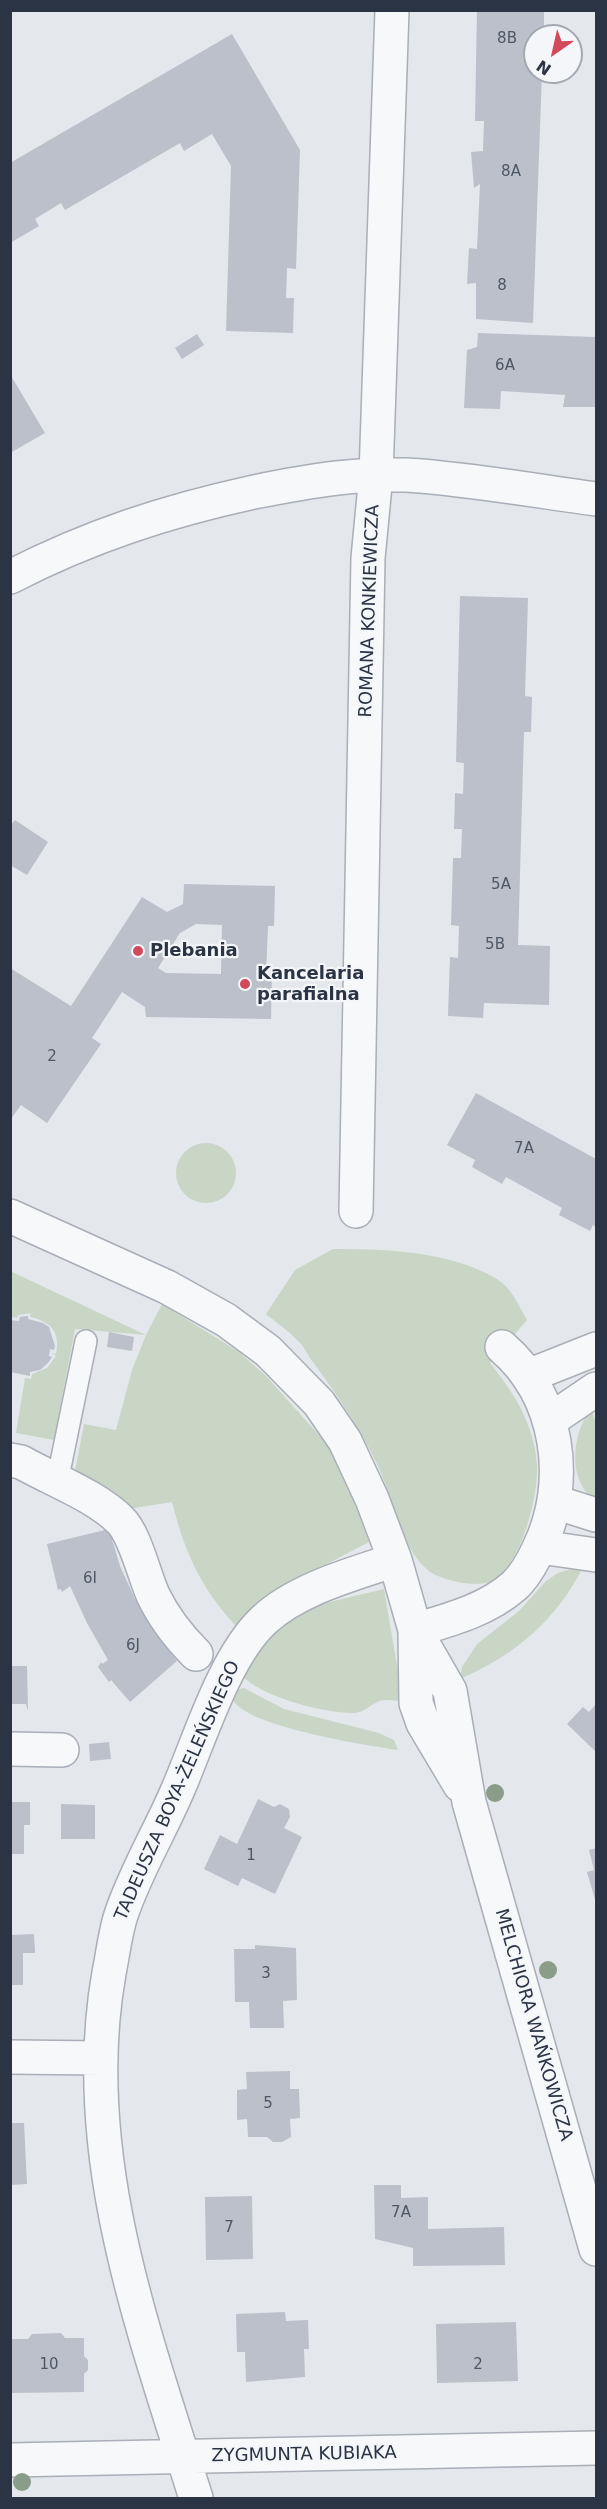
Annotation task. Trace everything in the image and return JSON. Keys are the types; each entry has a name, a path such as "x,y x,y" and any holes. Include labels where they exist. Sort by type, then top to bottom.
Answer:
{"street":[{"name":"ROMANA KONKIEWICZA","path":"356,1211 368,558 376,475 392,10"},
{"path":"10,577 64,549 152,517 304,482 376,475 420,476 597,499"},
{"name":"MELCHIORA WAŃKOWICZA","path":"10,1216 167,1287 226,1320 268,1351 319,1403 345,1441 372,1499 395,1560 415,1630 416,1703 423,1723 470,1802 597,2249"},
{"path":"415,1630 495,1601 516,1584 540,1547 555,1502 558,1470 549,1421 528,1376 514,1357 502,1347"},
{"path":"528,1376 597,1349"},
{"path":"549,1421 597,1389"},
{"path":"10,1460 21,1462 121,1520 133,1539 154,1598 183,1641 196,1654"},
{"path":"555,1502 597,1515"},
{"path":"540,1547 597,1555"},
{"name":"TADEUSZA BOYA-ŻELEŃSKIEGO","path":"196,2499 149,2351 123,2255 101,2112 102,2016 120,1916 175,1797 227,1674 246,1639 264,1619 283,1606 329,1582 395,1560"},
{"path":"10,1749 62,1750"},
{"path":"10,2057 100,2058"},
{"name":"ZYGMUNTA KUBIAKA","path":"10,2460 597,2448"}],"lane":[{"path":"57,1482 86,1341"}],"green space":[{"path":"200,1143 212,1143 223,1148 231,1156 236,1173 234,1185 223,1198 212,1203 200,1203 189,1198 181,1190 176,1179 176,1167 181,1156 189,1148"},
{"path":"333,1249 396,1251 459,1262 497,1279 507,1287 527,1320 490,1363 515,1398 532,1436 537,1464 535,1494 519,1547 511,1562 490,1582 470,1584 439,1577 420,1562 405,1537 378,1466 356,1425 302,1345 266,1314 295,1270"},
{"path":"10,1271 146,1335 75,1329 54,1440 16,1433 25,1378 31,1379 32,1374 47,1368 56,1356 52,1353 56,1354 57,1340 52,1329 43,1321 30,1317 31,1313 18,1315 17,1318 11,1317"},
{"path":"162,1304 239,1352 266,1376 327,1444 348,1484 369,1542 283,1587 236,1626 223,1612 195,1568 182,1537 172,1502 128,1509 75,1471 84,1424 116,1430 132,1370"},
{"path":"591,1408 596,1424 596,1502 580,1482 575,1457 579,1431"},
{"path":"584,1565 561,1603 532,1634 499,1659 460,1679 462,1667 477,1644 519,1611 546,1581 558,1573"},
{"path":"384,1589 403,1701 380,1701 355,1713 328,1711 295,1703 264,1691 242,1676 264,1639 309,1607"},
{"path":"244,1688 284,1709 379,1733 394,1740 398,1750 309,1733 260,1718 243,1710 233,1700 236,1690"}],"building":[{"path":"477,10 544,10 544,24 523,24 523,84 542,84 533,323 476,319 476,283 467,284 469,248 477,249 480,184 474,188 471,152 483,151 484,121 475,121"},
{"path":"232,34 300,150 296,269 287,268 286,298 294,298 293,333 226,331 231,166 212,134 184,151 180,143 65,210 61,203 35,219 39,226 10,243 10,163"},
{"path":"478,333 596,337 596,407 563,407 565,395 501,391 500,409 464,408 467,350 477,347"},
{"path":"197,334 204,345 182,359 175,348"},
{"path":"10,374 45,433 10,453"},
{"path":"460,596 528,598 525,696 532,697 531,732 524,732 518,945 550,946 549,1005 484,1003 483,1018 448,1016 450,957 458,958 459,926 451,925 453,858 461,858 462,829 454,829 455,793 463,794 464,763 456,762"},
{"path":"15,820 48,842 27,875 10,865 10,826"},
{"name":"Plebania","path":"184,884 275,886 274,926 268,926 266,975 272,976 271,1019 146,1017 145,1007 122,992 92,1038 101,1044 47,1123 21,1105 10,1120 10,968 71,1006 142,897 167,912 183,904","holes":["196,924 222,925 221,974 166,973 158,968 180,933"]},
{"path":"476,1093 596,1159 596,1227 593,1225 590,1231 559,1215 562,1208 506,1177 502,1184 472,1167 475,1160 447,1145"},
{"path":"28,1316 28,1319 49,1327 55,1346 54,1350 50,1349 49,1356 52,1357 48,1363 40,1370 30,1372 30,1376 10,1372 10,1320 19,1321 20,1317"},
{"path":"109,1332 134,1337 132,1351 107,1347"},
{"path":"109,1529 120,1566 135,1599 154,1632 177,1661 130,1702 111,1680 109,1682 98,1667 101,1662 102,1664 108,1660 70,1586 62,1592 61,1589 58,1590 47,1544"},
{"path":"10,1666 27,1666 28,1711 26,1704 10,1704"},
{"path":"596,1704 596,1752 567,1724 583,1707 589,1712"},
{"path":"109,1742 111,1759 90,1761 89,1744"},
{"path":"258,1799 274,1807 280,1804 289,1809 290,1817 284,1828 302,1837 275,1894 242,1878 238,1886 204,1869 220,1835 237,1844"},
{"path":"10,1802 30,1802 30,1825 24,1825 24,1854 10,1854"},
{"path":"61,1804 95,1805 95,1839 61,1839"},
{"path":"596,1848 596,1903 587,1872 594,1870 589,1850"},
{"path":"34,1934 35,1953 23,1953 23,1985 10,1985 10,1935"},
{"path":"255,1945 296,1948 297,2000 283,2001 284,2028 250,2028 249,2002 235,2002 234,1949 255,1949"},
{"path":"290,2071 290,2089 299,2089 300,2118 290,2119 291,2137 282,2142 273,2142 267,2137 248,2137 247,2119 237,2120 237,2090 247,2089 246,2072"},
{"path":"10,2123 24,2123 27,2184 10,2185"},
{"path":"374,2185 401,2185 401,2198 428,2197 428,2229 504,2227 505,2265 413,2266 413,2248 375,2239"},
{"path":"252,2196 253,2259 206,2260 205,2197"},
{"path":"285,2312 286,2321 308,2320 309,2349 304,2349 305,2377 246,2382 245,2352 237,2352 236,2314"},
{"path":"516,2322 518,2381 437,2383 436,2324"},
{"path":"61,2333 65,2338 84,2338 84,2356 88,2360 88,2370 84,2374 84,2392 10,2393 10,2339 28,2339 32,2334"}],"place":[{"name":"Plebania","path":"138,951"},
{"name":"Kancelaria parafialna","path":"245,984"}]}
